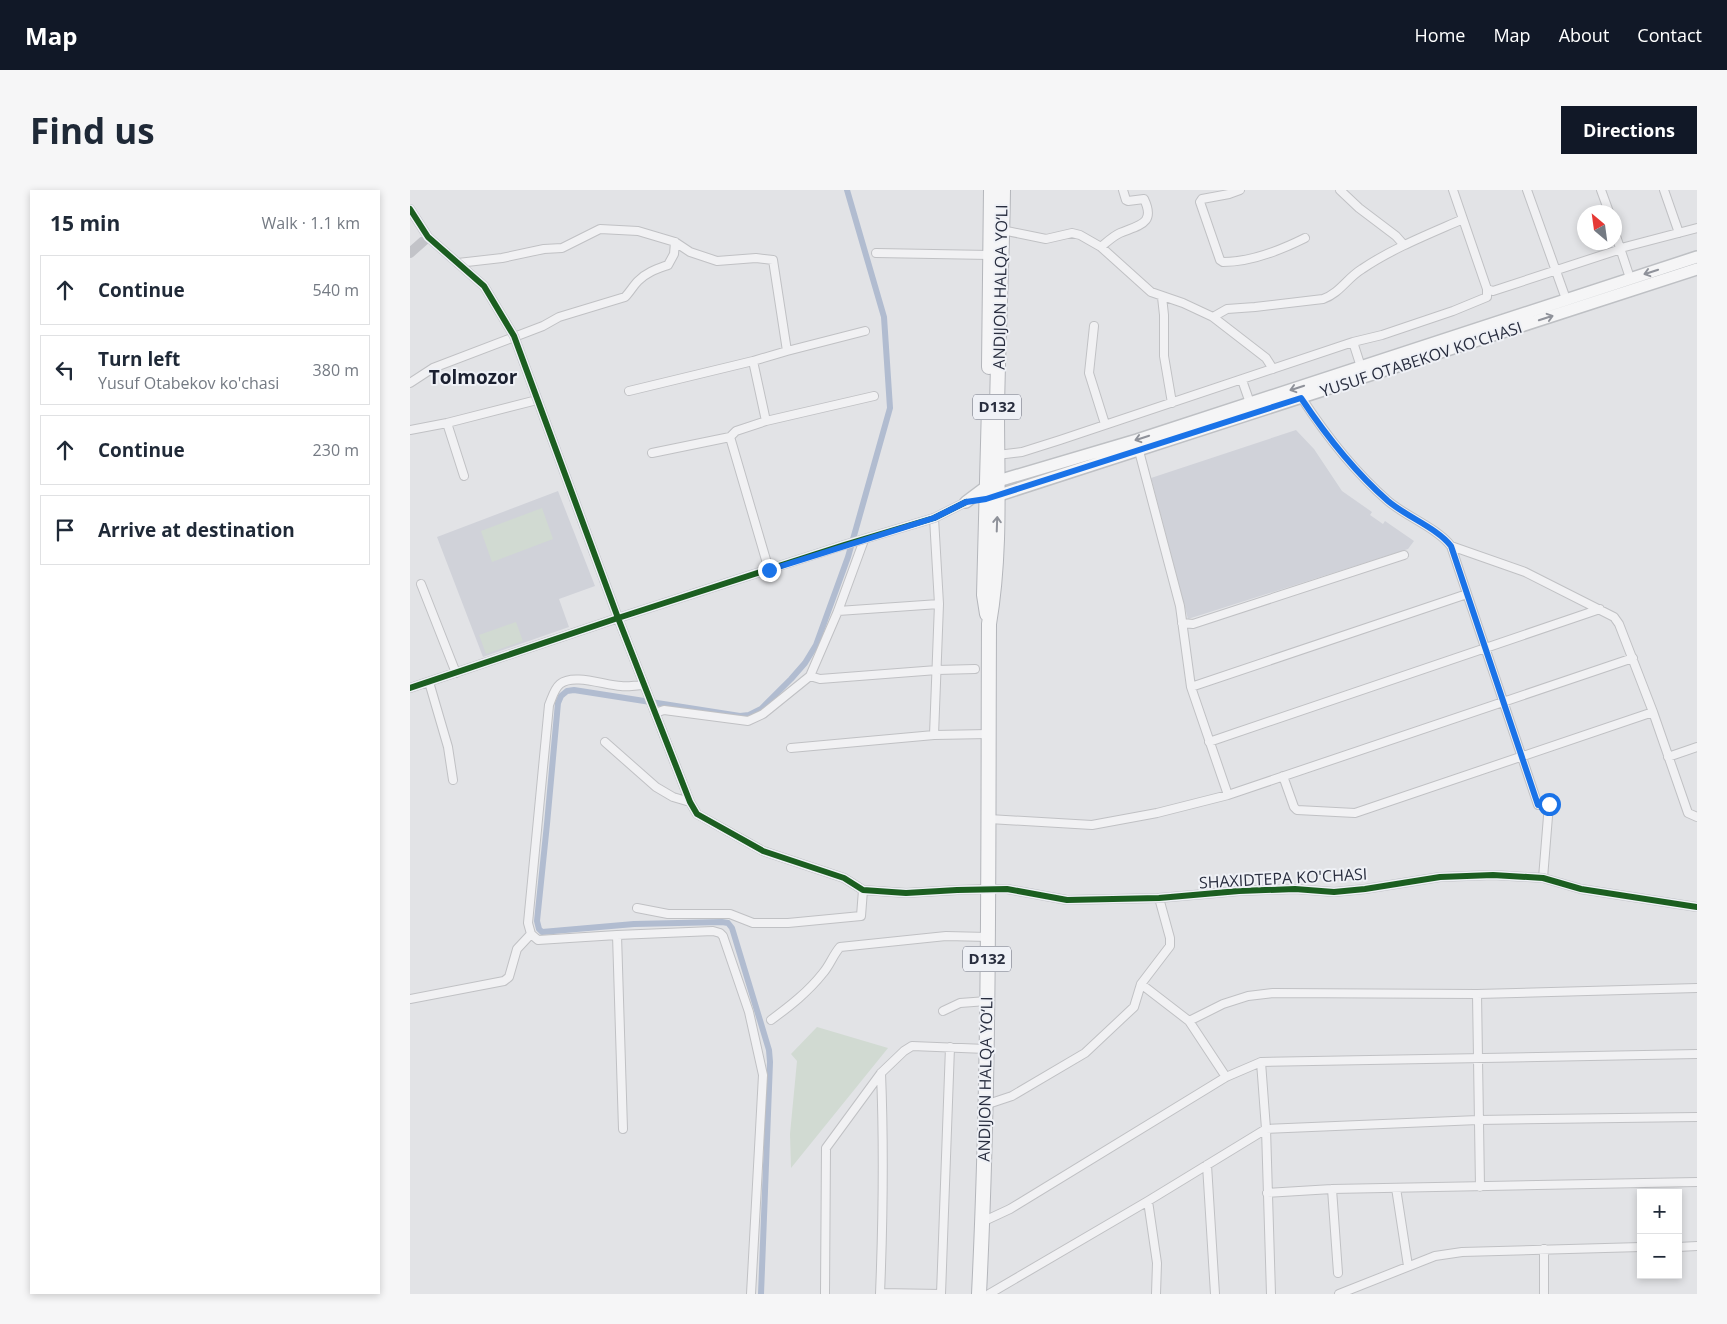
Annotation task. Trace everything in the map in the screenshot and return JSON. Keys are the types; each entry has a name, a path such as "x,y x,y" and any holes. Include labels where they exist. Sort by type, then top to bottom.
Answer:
{"highway":[{"name":"ANDIJON HALQA YO‘LI","path":"979,1294 988,937 989,624 995,592 992,490 991,190"},
{"name":"ANDIJON HALQA YO‘LI","path":"992,490 997,455 1003,190"}],"main road":[{"name":"YUSUF OTABEKOV KO'CHASI","path":"966,502 992,490 1137,440 1697,257"},
{"name":"YUSUF OTABEKOV KO'CHASI","path":"992,490 1139,451 1697,270"}],"street":[{"path":"1101,247 1119,234 1136,228 1149,215 1144,199 1128,201 1123,190"},
{"path":"1240,190 1202,199 1200,202 1220,260 1223,262 1265,254 1305,238"},
{"path":"1340,190 1359,208 1396,236 1404,245"},
{"path":"997,455 1022,452 1353,342 1382,335 1487,297 1487,289 1453,190"},
{"path":"1527,190 1566,299"},
{"path":"1601,190 1606,205"},
{"path":"1664,190 1679,233"},
{"path":"410,209 428,237 484,286 514,336 618,618 690,802 697,814 762,851 844,878 863,890 906,893 988,889"},
{"path":"1213,317 1227,309 1323,299 1339,291 1361,269 1404,245 1462,219"},
{"path":"1622,248 1697,228"},
{"path":"458,263 502,258 544,249 562,248 600,229 638,231 675,242 690,252 717,260 756,258 774,260 787,352"},
{"path":"1002,230 1046,239 1076,233 1101,247 1151,292 1183,303 1213,317 1266,358 1273,369"},
{"path":"410,253 428,237"},
{"path":"410,383 434,368 543,326 559,317 625,297 638,281 650,271 668,264 674,254 675,242"},
{"path":"1487,289 1492,291 1615,250"},
{"path":"1622,250 1630,278"},
{"path":"876,253 990,255"},
{"path":"1162,297 1164,356 1172,403"},
{"path":"1094,326 1089,373 1105,424"},
{"path":"629,391 865,331"},
{"path":"1353,342 1361,367"},
{"path":"753,361 766,421"},
{"path":"1242,380 1250,403"},
{"path":"652,453 730,436 736,431 766,421 874,396"},
{"path":"1301,398 1362,476 1389,502 1445,538 1451,546 1538,805 1549,804 1543,878"},
{"path":"410,430 448,423 537,400"},
{"path":"448,423 464,476"},
{"path":"730,436 769,570"},
{"path":"1139,451 1180,606 1191,687 1228,795"},
{"path":"410,688 618,618 934,518 966,502"},
{"path":"934,518 939,604 934,735"},
{"path":"654,711 664,710 748,722 763,714 810,676 838,611 862,540"},
{"path":"1451,546 1524,572 1600,609 1617,620 1654,712 1688,813 1697,817"},
{"path":"1182,623 1193,624 1404,555"},
{"path":"421,584 456,673"},
{"path":"1191,687 1467,594"},
{"path":"838,611 939,604"},
{"path":"1209,742 1600,609"},
{"path":"988,819 1092,825 1157,813 1228,795 1632,658"},
{"path":"810,676 820,679 975,669"},
{"path":"645,687 590,682 577,678 560,684 554,691 548,713 528,924 531,934 538,940 713,931 723,936 749,1012 763,1076 751,1294"},
{"path":"429,682 448,747 453,780"},
{"path":"1283,776 1296,810 1355,813 1654,712"},
{"path":"790,748 934,735 988,734"},
{"path":"605,742 656,787 672,797 690,802"},
{"path":"1668,757 1697,747"},
{"name":"SHAXIDTEPA KO'CHASI","path":"988,889 1007,889 1067,900 1159,898 1239,891 1295,889 1334,892 1440,877 1493,875 1543,878 1581,888 1697,907"},
{"path":"637,908 668,914 730,914 753,923 788,923 862,916 863,890"},
{"path":"985,1105 1012,1096 1084,1053 1134,1007 1142,984 1170,946 1170,938 1159,898"},
{"path":"410,998 504,981 509,977 517,950 531,934"},
{"path":"617,935 623,1129"},
{"path":"771,1020 800,999 825,972 840,947 946,936 988,937"},
{"path":"1142,984 1189,1021 1226,1077"},
{"path":"1189,1021 1223,1004 1248,996 1273,993 1477,994 1697,988"},
{"path":"1477,994 1480,1187"},
{"path":"943,1011 960,1003 987,1002"},
{"path":"825,1294 826,1148 881,1073 912,1046 986,1049"},
{"path":"881,1073 883,1195 880,1293 941,1294 950,1048"},
{"path":"982,1222 1010,1209 1226,1077 1261,1062 1697,1054"},
{"path":"1261,1062 1266,1129 1271,1294"},
{"path":"989,1294 1148,1202 1266,1129 1478,1120 1697,1117"},
{"path":"1207,1165 1215,1294"},
{"path":"1267,1193 1332,1189 1697,1182"},
{"path":"1396,1188 1408,1266"},
{"path":"1332,1189 1338,1273"},
{"path":"1148,1202 1157,1263 1156,1294"},
{"path":"1682,1247 1697,1246"},
{"path":"1339,1294 1435,1256 1462,1252 1637,1247"},
{"path":"1544,1250 1544,1294"}],"shaded area":[{"path":"1296,430 1314,449 1342,491 1372,512 1370,515 1383,524 1385,521 1414,541 1408,549 1188,619 1151,478"},
{"path":"558,491 595,586 559,599 569,627 483,657 437,537"},
{"path":"542,508 553,539 492,562 481,531"},
{"path":"516,622 523,641 486,654 479,635"},
{"path":"817,1027 888,1048 791,1168 790,1134 797,1061 791,1054"}],"waterway":[{"path":"761,1294 770,1062 769,1050 732,928 728,923 722,922 634,924 542,932 537,921 558,703 561,696 567,691 574,690 740,716 749,715 761,709 791,679 805,663 816,645 848,557 890,408 884,317 847,190"}],"cycle path":[{"path":"410,209 428,237 484,286 514,336 618,618 934,518 966,502"},
{"path":"410,688 618,618 690,802 697,814 763,851 844,878 863,890 906,893 1007,889 1067,900 1159,898 1239,891 1295,889 1334,892 1440,877 1493,875 1543,878 1581,889 1697,907"}],"district":[{"name":"Tolmozor","path":"473,377"}],"route":[{"path":"769,570 934,518 966,502 986,499 1301,398 1362,476 1389,502 1445,538 1451,546 1538,805 1549,804"}]}
